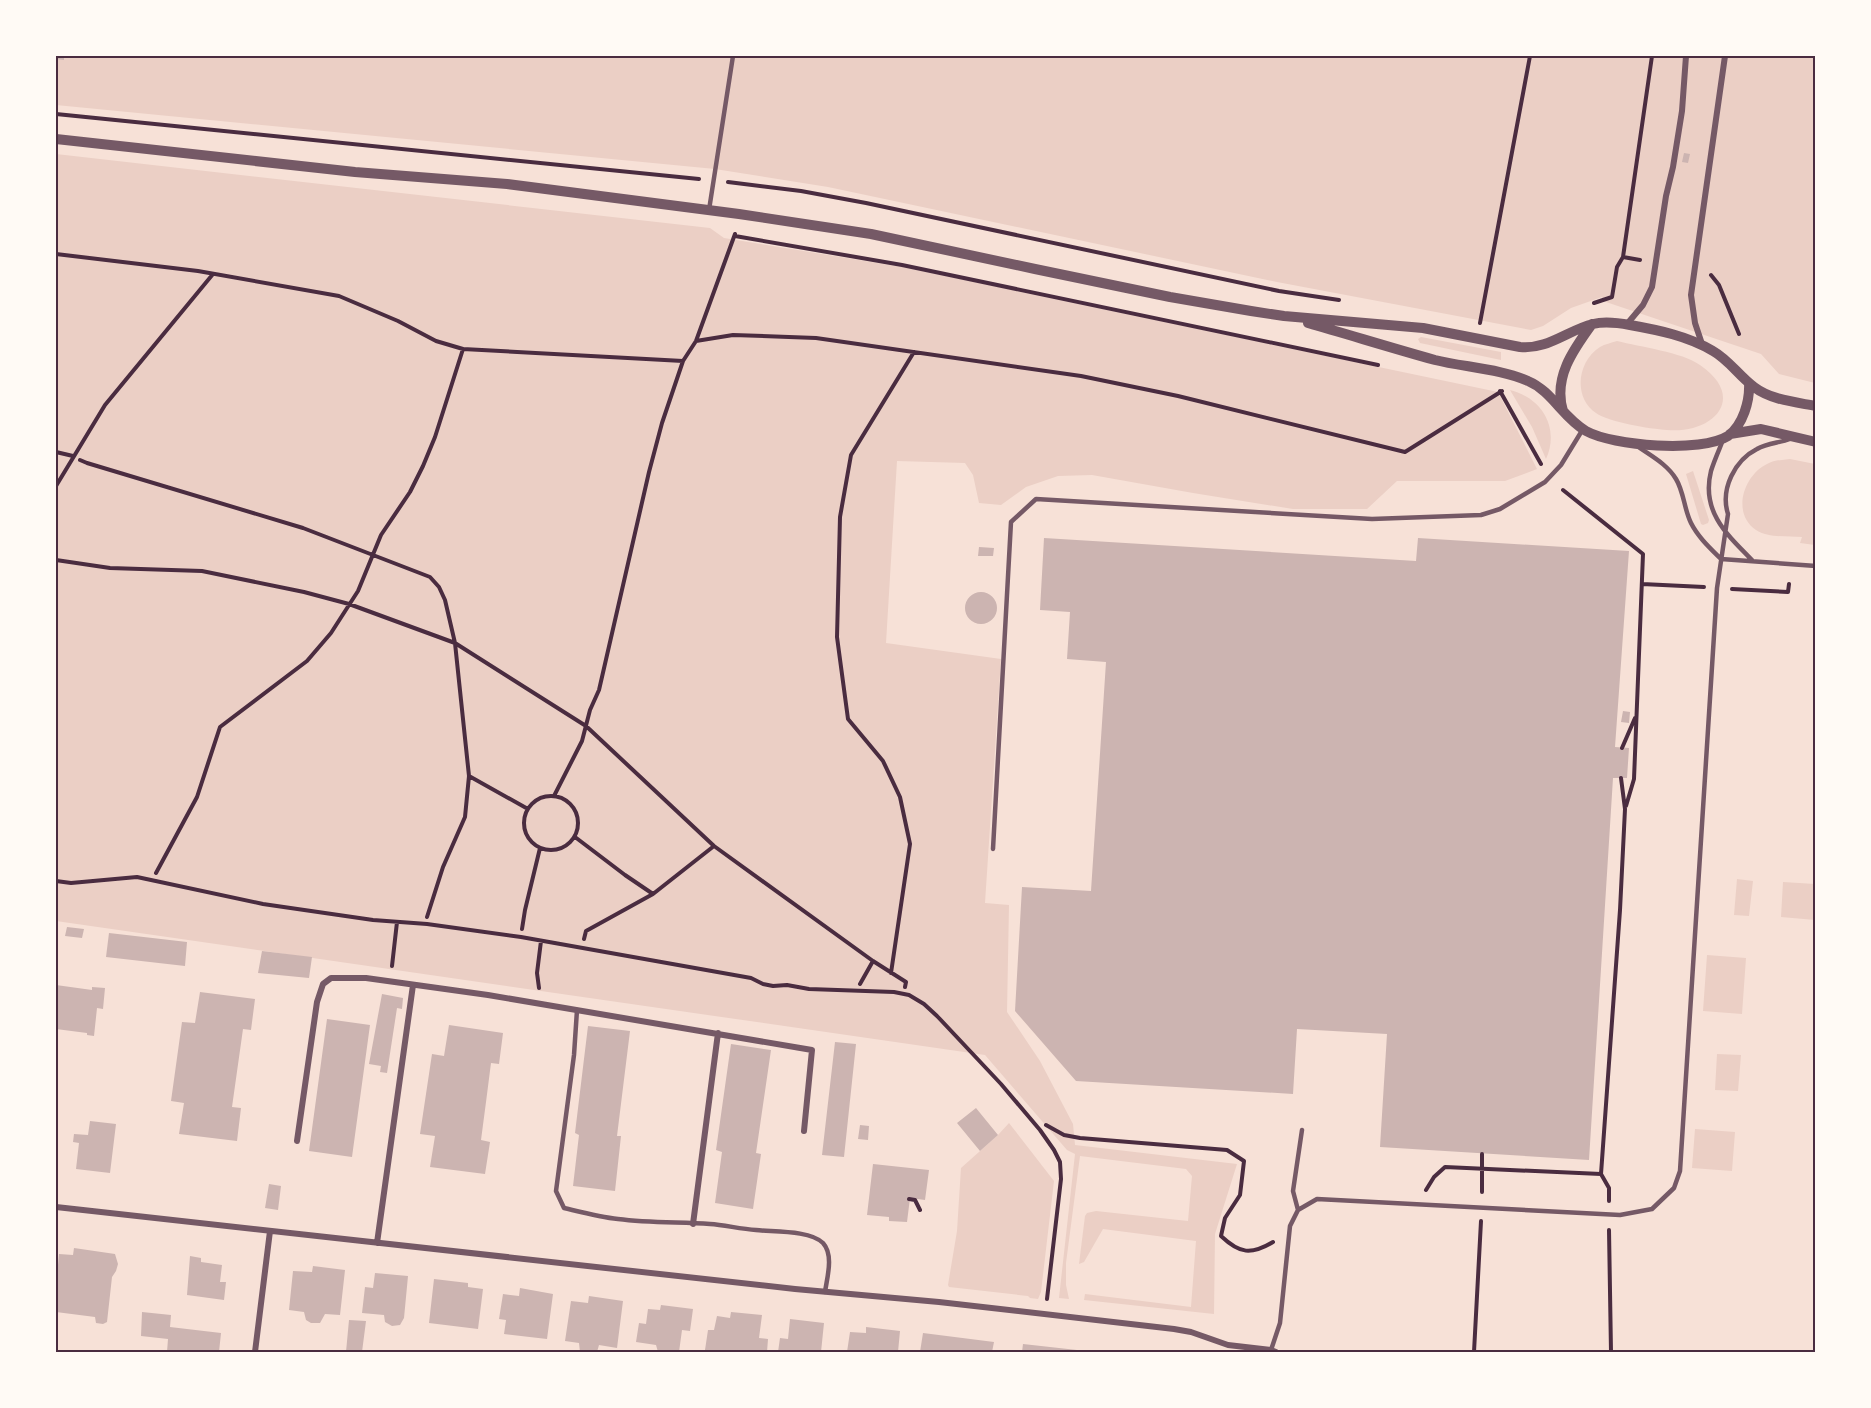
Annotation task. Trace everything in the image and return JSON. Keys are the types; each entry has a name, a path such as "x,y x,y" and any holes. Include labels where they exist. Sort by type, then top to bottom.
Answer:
{"street":[{"path":"1627,324 1652,287 1680,122 1686,56"},
{"path":"1702,345 1695,323 1691,295 1725,56"},
{"path":"56,139 355,172 507,184 709,210 871,234 1125,288 1284,316 1423,328 1529,348 1545,345 1592,324 1627,324 1675,335 1702,345 1724,358 1749,383 1761,391 1774,397 1815,406"},
{"path":"1284,316 1435,360 1527,380 1544,392 1583,429 1603,438 1634,445 1701,444 1761,429 1815,442"},
{"path":"1563,411 1560,395 1569,357 1592,324"},
{"path":"1727,436 1749,403 1749,383"},
{"path":"297,1141 317,1002 323,984 331,978 366,978 488,995 812,1050 804,1131"},
{"path":"377,1243 413,985"},
{"path":"693,1224 718,1033"},
{"path":"56,1207 1174,1329 1191,1332 1228,1345 1274,1351"},
{"path":"255,1353 270,1231"},
{"path":"1227,1353 1228,1345"}],"lane":[{"path":"709,210 734,56"},
{"path":"993,849 1011,522 1036,499 1372,519 1481,515 1500,509 1545,482 1561,465 1583,429"},
{"path":"1727,436 1712,468 1709,495 1716,519 1752,560"},
{"path":"1274,1351 1280,1323 1290,1226 1298,1210 1317,1199 1609,1216 1652,1209 1674,1188 1680,1171 1712,666 1721,559 1728,514 1726,494 1729,480 1748,455 1756,449 1794,438"},
{"path":"1634,445 1662,464 1676,478 1691,523 1701,540 1721,559 1815,566"},
{"path":"577,1010 574,1055 556,1191 564,1208 616,1219 693,1224 804,1235 818,1239 828,1251 829,1263 825,1292"},
{"path":"1298,1210 1293,1191 1302,1130"}],"path":[{"path":"1479,325 1530,56"},
{"path":"1617,267 1623,257 1652,56"},
{"path":"56,114 791,190 866,202 1279,291"},
{"path":"554,796 582,741 590,710 599,690 662,423 683,361 696,341 735,236 902,265 1380,366"},
{"path":"56,254 213,274 339,296 398,321 435,341 463,349 683,361"},
{"path":"1623,257 1644,261"},
{"path":"56,486 105,405 213,274"},
{"path":"1711,275 1719,285 1739,334"},
{"path":"696,341 733,335 816,338 1081,376 1167,393 1405,452 1499,391 1541,464"},
{"path":"156,873 197,797 220,727 307,661 331,633 358,591 381,535 411,492 423,466 435,437 463,349"},
{"path":"891,973 910,844 900,797 883,761 849,718 837,637 840,517 851,454 914,352"},
{"path":"56,452 73,456"},
{"path":"80,460 303,528 430,577 439,587 454,644 469,776 465,817 443,867 427,917"},
{"path":"1563,490 1643,554 1634,779 1625,810"},
{"path":"56,560 110,568 202,571 304,592 349,604 454,644 586,726 714,846 873,961 906,982 905,987"},
{"path":"1642,584 1706,587"},
{"path":"1728,588 1788,592 1789,584"},
{"path":"1623,748 1636,714"},
{"path":"469,776 528,809"},
{"path":"1611,1353 1609,1188 1601,1174 1620,910 1625,810 1621,778"},
{"path":"554,796 570,803 578,819 578,829 575,837 563,848 548,850 540,848 529,838 525,831 525,816 528,809 539,799 554,796"},
{"path":"575,837 653,894"},
{"path":"584,939 586,931 653,894 714,846"},
{"path":"522,929 540,848"},
{"path":"56,881 71,883 137,878 274,906 462,929 594,949 751,978 772,986 894,992 909,995 924,1004 937,1016 1001,1084 1040,1130 1060,1162 1061,1179 1047,1299"},
{"path":"390,982 397,922"},
{"path":"539,1004 540,991 537,973 541,941"},
{"path":"860,984 873,961"},
{"path":"1047,1125 1064,1135 1080,1138 1227,1150 1244,1161 1240,1195 1225,1218 1221,1236 1235,1248 1244,1251 1254,1251 1278,1239 1288,1240"},
{"path":"1482,1154 1482,1196"},
{"path":"1424,1193 1434,1177 1445,1167 1601,1174"},
{"path":"909,1199 915,1200 920,1210"},
{"path":"1473,1353 1481,1220"}],"shaded area":[{"path":"56,56 1815,56 1815,383 1779,374 1761,354 1603,301 1602,297 1571,308 1543,326 1531,330 1277,282 828,187 715,169 56,105"},
{"path":"56,154 710,228 724,238 902,267 1498,392 1537,469 1505,481 1397,481 1367,509 1293,509 1092,475 1058,476 1026,487 1001,505 979,503 973,475 965,463 897,461 886,643 1001,659 985,903 1009,905 1007,1012 1040,1061 1073,1124 1075,1145 1237,1164 1215,1234 1214,1314 1084,1300 1085,1294 1191,1307 1196,1241 1103,1229 1084,1262 1079,1264 1087,1213 1096,1211 1188,1221 1192,1176 1186,1169 1080,1156 1066,1263 1066,1285 1069,1299 1059,1298 1075,1154 1067,1150 985,1055 56,921"},
{"path":"1421,337 1501,352 1501,360 1420,343 1418,339"},
{"path":"1617,341 1672,353 1700,365 1714,377 1722,390 1723,401 1719,411 1710,420 1684,430 1640,427 1596,413 1584,398 1581,389 1583,370 1592,353 1602,346"},
{"path":"1510,390 1531,400 1545,416 1551,436 1546,459 1532,427"},
{"path":"1790,459 1815,464 1815,545 1800,543 1802,537 1761,533 1748,523 1744,514 1742,505 1744,495 1752,477 1759,469 1770,463"},
{"path":"1693,471 1709,520 1703,525 1686,474"},
{"path":"1737,879 1753,881 1749,916 1734,915"},
{"path":"1783,882 1815,884 1815,920 1781,917"},
{"path":"1707,955 1746,958 1742,1014 1703,1011"},
{"path":"1717,1054 1741,1055 1738,1091 1715,1090"},
{"path":"1009,1123 1054,1181 1041,1292 1038,1299 949,1287 948,1285 957,1231 961,1168"},
{"path":"1695,1129 1735,1132 1732,1171 1692,1168"}],"building":[{"path":"56,56 64,56 64,60 56,59"},
{"path":"1684,153 1690,154 1688,163 1682,162"},
{"path":"1044,538 1416,561 1418,538 1629,551 1615,747 1629,748 1627,778 1613,778 1589,1160 1380,1147 1387,1034 1297,1029 1293,1094 1076,1081 1015,1011 1022,887 1091,891 1106,662 1067,659 1070,612 1040,610"},
{"path":"979,547 994,548 993,556 978,556"},
{"path":"981,592 993,596 997,608 993,620 981,624 969,620 965,608 969,596"},
{"path":"1623,711 1630,712 1629,723 1621,722"},
{"path":"67,927 84,929 82,938 65,936"},
{"path":"109,933 187,942 185,966 106,957"},
{"path":"262,951 312,957 309,978 258,973"},
{"path":"56,985 92,990 92,987 105,988 103,1009 97,1008 94,1036 56,1029"},
{"path":"200,992 255,999 251,1030 243,1029 232,1107 241,1108 237,1141 179,1134 184,1103 171,1101 182,1022 195,1023"},
{"path":"382,994 403,998 402,1009 397,1008 387,1073 380,1072 381,1066 369,1064"},
{"path":"327,1019 370,1025 352,1157 309,1151"},
{"path":"449,1025 503,1033 499,1064 491,1063 481,1140 490,1142 485,1174 430,1167 435,1136 420,1134 432,1054 444,1056"},
{"path":"588,1026 630,1031 617,1136 621,1136 615,1191 573,1186 579,1135 575,1133"},
{"path":"835,1042 856,1044 844,1157 822,1155"},
{"path":"731,1044 771,1050 756,1153 761,1154 753,1209 715,1203 722,1152 716,1150"},
{"path":"976,1108 998,1135 980,1151 957,1123"},
{"path":"90,1121 116,1124 110,1173 76,1169 79,1143 73,1142 74,1134 88,1135"},
{"path":"860,1125 869,1126 868,1140 858,1139"},
{"path":"873,1164 929,1170 925,1200 910,1198 907,1222 889,1221 889,1217 867,1215"},
{"path":"269,1184 281,1186 278,1210 265,1208"},
{"path":"74,1248 115,1254 118,1264 112,1277 107,1322 103,1324 96,1323 95,1317 56,1312 59,1254 73,1255"},
{"path":"190,1256 201,1258 201,1262 222,1265 220,1282 226,1282 224,1300 187,1295"},
{"path":"313,1266 345,1270 340,1315 325,1314 320,1323 311,1323 306,1320 304,1312 289,1310 293,1271 312,1272"},
{"path":"375,1273 408,1276 404,1318 400,1325 392,1326 385,1322 384,1315 362,1313 365,1287 373,1288"},
{"path":"434,1279 468,1283 468,1287 483,1289 478,1329 429,1323"},
{"path":"520,1288 553,1294 547,1339 504,1334 506,1320 499,1319 503,1294 519,1296"},
{"path":"589,1296 623,1301 617,1348 599,1345 597,1352 580,1352 579,1343 565,1341 571,1301 588,1303"},
{"path":"661,1305 693,1309 690,1331 682,1330 679,1352 658,1352 656,1345 636,1342 639,1323 646,1324 648,1309 660,1310"},
{"path":"142,1312 171,1315 170,1327 221,1333 219,1352 167,1352 168,1339 141,1336"},
{"path":"731,1312 762,1315 759,1338 768,1339 767,1352 705,1350 708,1330 714,1330 717,1316 730,1318"},
{"path":"790,1319 824,1323 821,1352 778,1352 780,1338 788,1339"},
{"path":"349,1320 366,1321 362,1352 346,1352"},
{"path":"866,1327 900,1331 898,1352 847,1352 850,1332 866,1333"},
{"path":"923,1333 994,1342 992,1352 920,1352"},
{"path":"1023,1344 1077,1350 1077,1352 1022,1352"}]}
